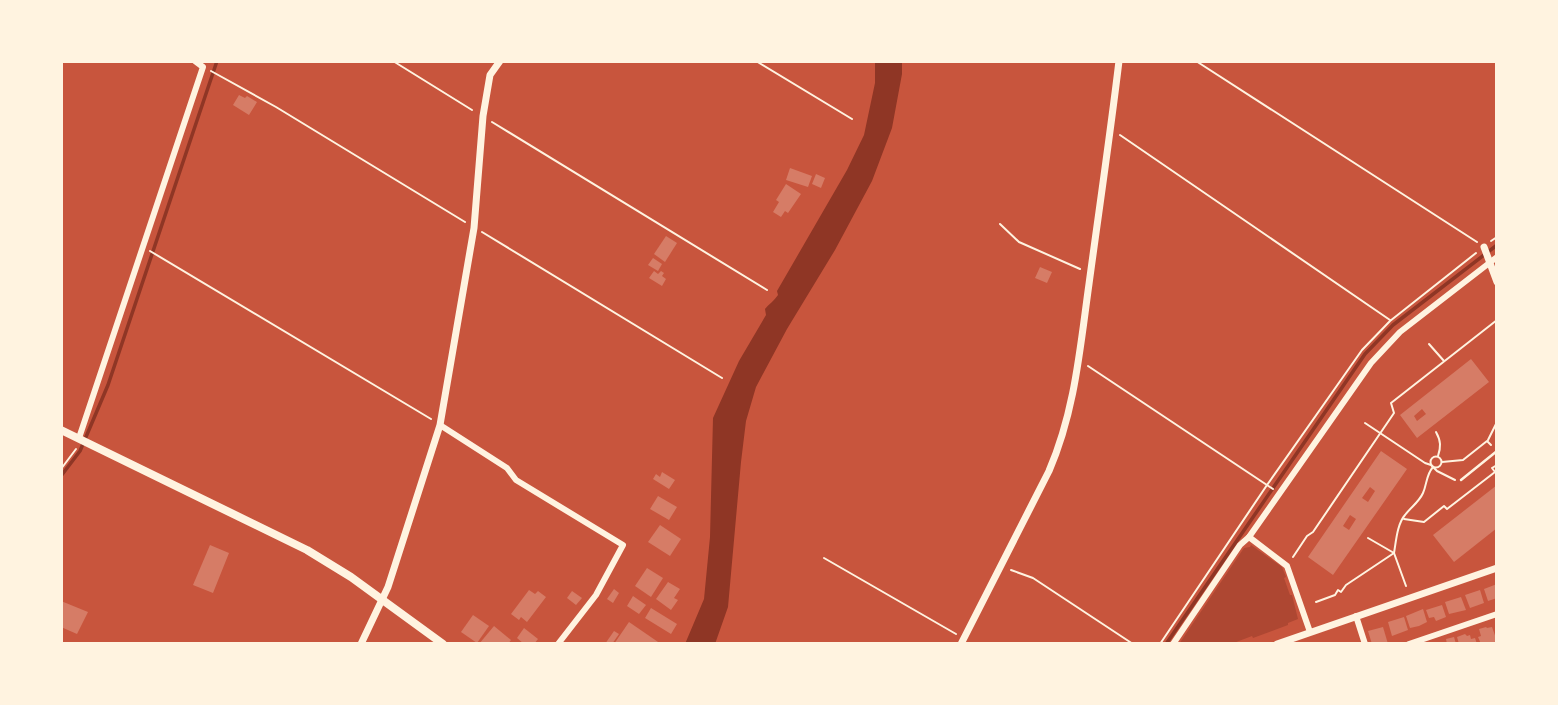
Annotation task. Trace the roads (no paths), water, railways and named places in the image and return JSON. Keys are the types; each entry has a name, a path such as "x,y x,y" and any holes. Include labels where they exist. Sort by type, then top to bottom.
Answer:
{"main road":[{"path":"61,430 307,550 351,577 443,644"}],"street":[{"path":"80,438 203,66 195,61"},
{"path":"361,644 383,600 440,425 474,228 483,116 490,75 500,61"},
{"path":"963,641 1061,445 1073,399 1119,61"},
{"path":"1484,247 1493,260 1497,282"},
{"path":"1173,644 1240,545 1249,537 1377,356 1400,332 1493,260"},
{"path":"440,425 507,468 516,480 623,545 596,595 558,644"},
{"path":"1249,537 1287,566 1310,632"},
{"path":"1277,644 1497,568"},
{"path":"1409,644 1497,614"},
{"path":"1356,616 1365,644"}],"lane":[{"path":"1461,480 1495,450"}],"waterway":[{"path":"61,476 80,451 108,385 217,61"},
{"path":"1166,644 1365,354 1393,325 1497,245"}]}
